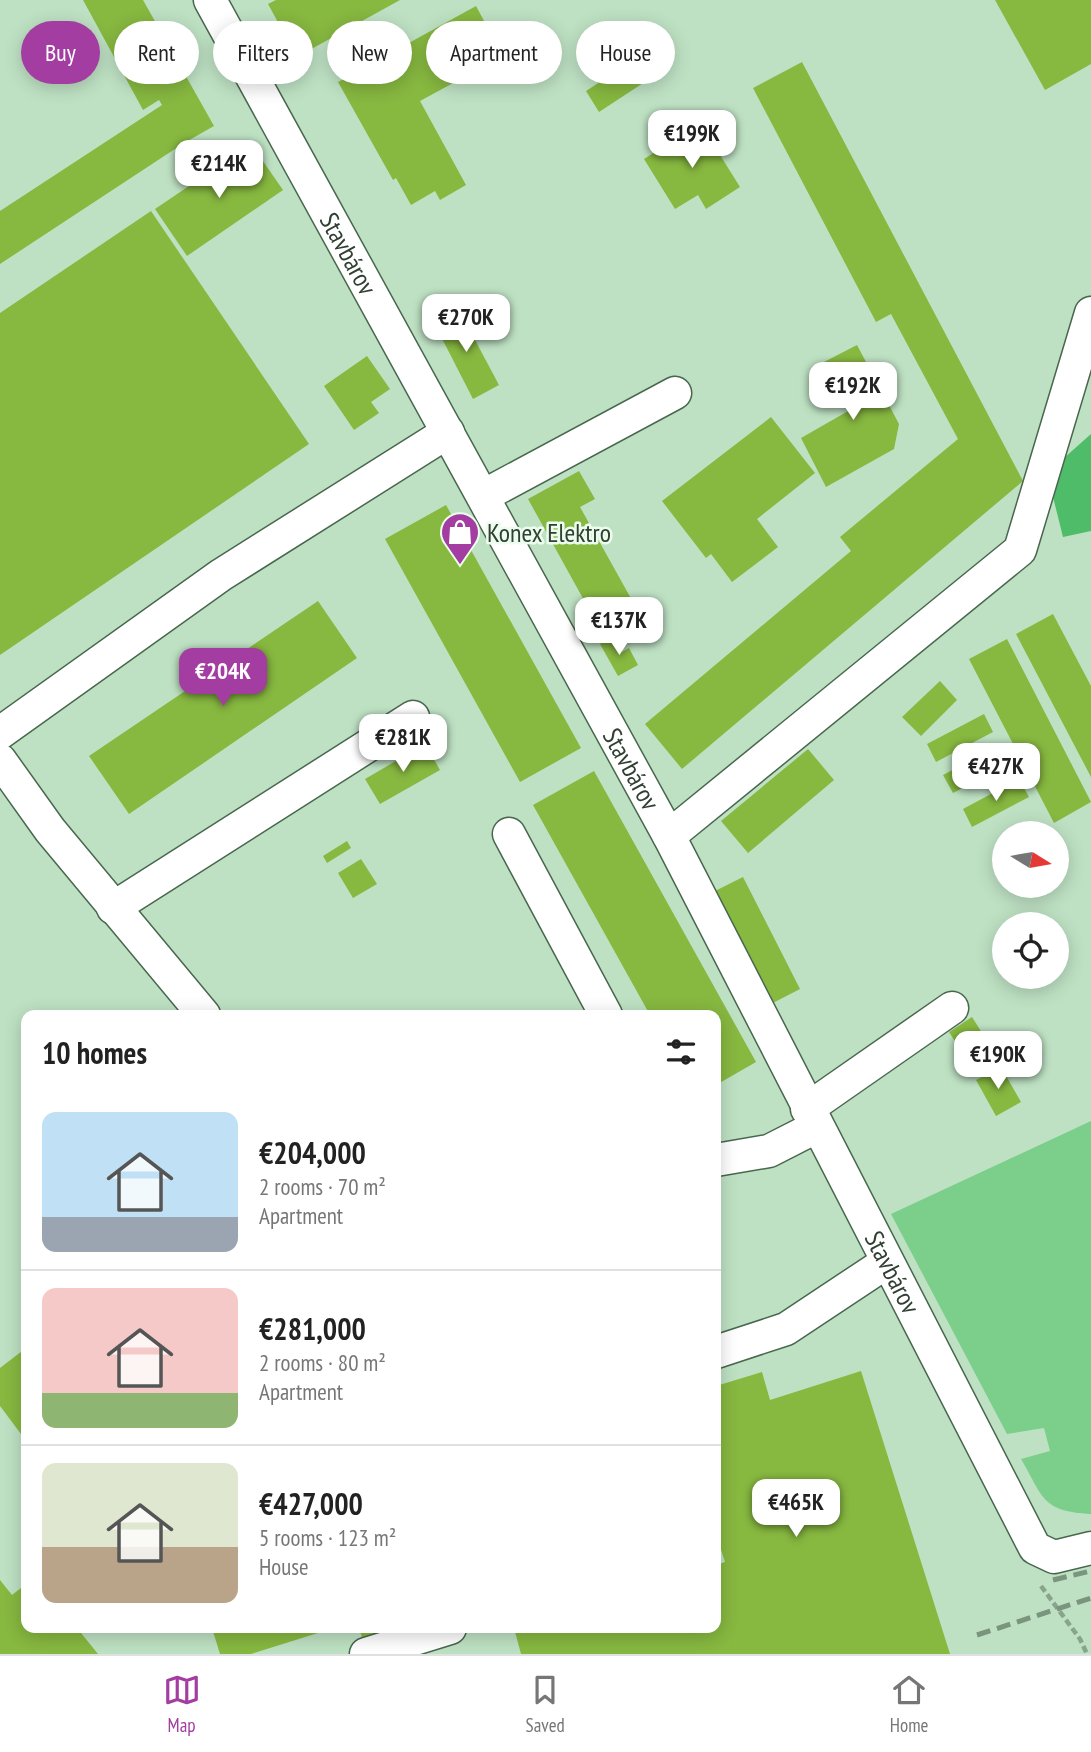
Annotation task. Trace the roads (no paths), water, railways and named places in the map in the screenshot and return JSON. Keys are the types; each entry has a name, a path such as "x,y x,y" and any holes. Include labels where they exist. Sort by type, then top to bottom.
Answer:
{"lane":[{"name":"Stavbárov","path":"222,4 448,432 669,836 1035,1548 1054,1557 1091,1548"},
{"path":"669,836 1020,550 1091,313"},
{"path":"483,496 675,393"},
{"path":"0,733 221,575 448,432"},
{"path":"113,908 413,717"},
{"path":"0,760 50,830 200,1010"},
{"path":"509,834 603,1010"},
{"path":"721,1159 769,1151 952,1008"},
{"path":"721,1350 786,1329 887,1262"},
{"path":"366,1654 434,1633"}],"railway":[{"path":"1053,1580 1091,1571"},
{"path":"977,1635 1091,1598"}],"place":[{"name":"Konex Elektro","path":"460,566"}]}
